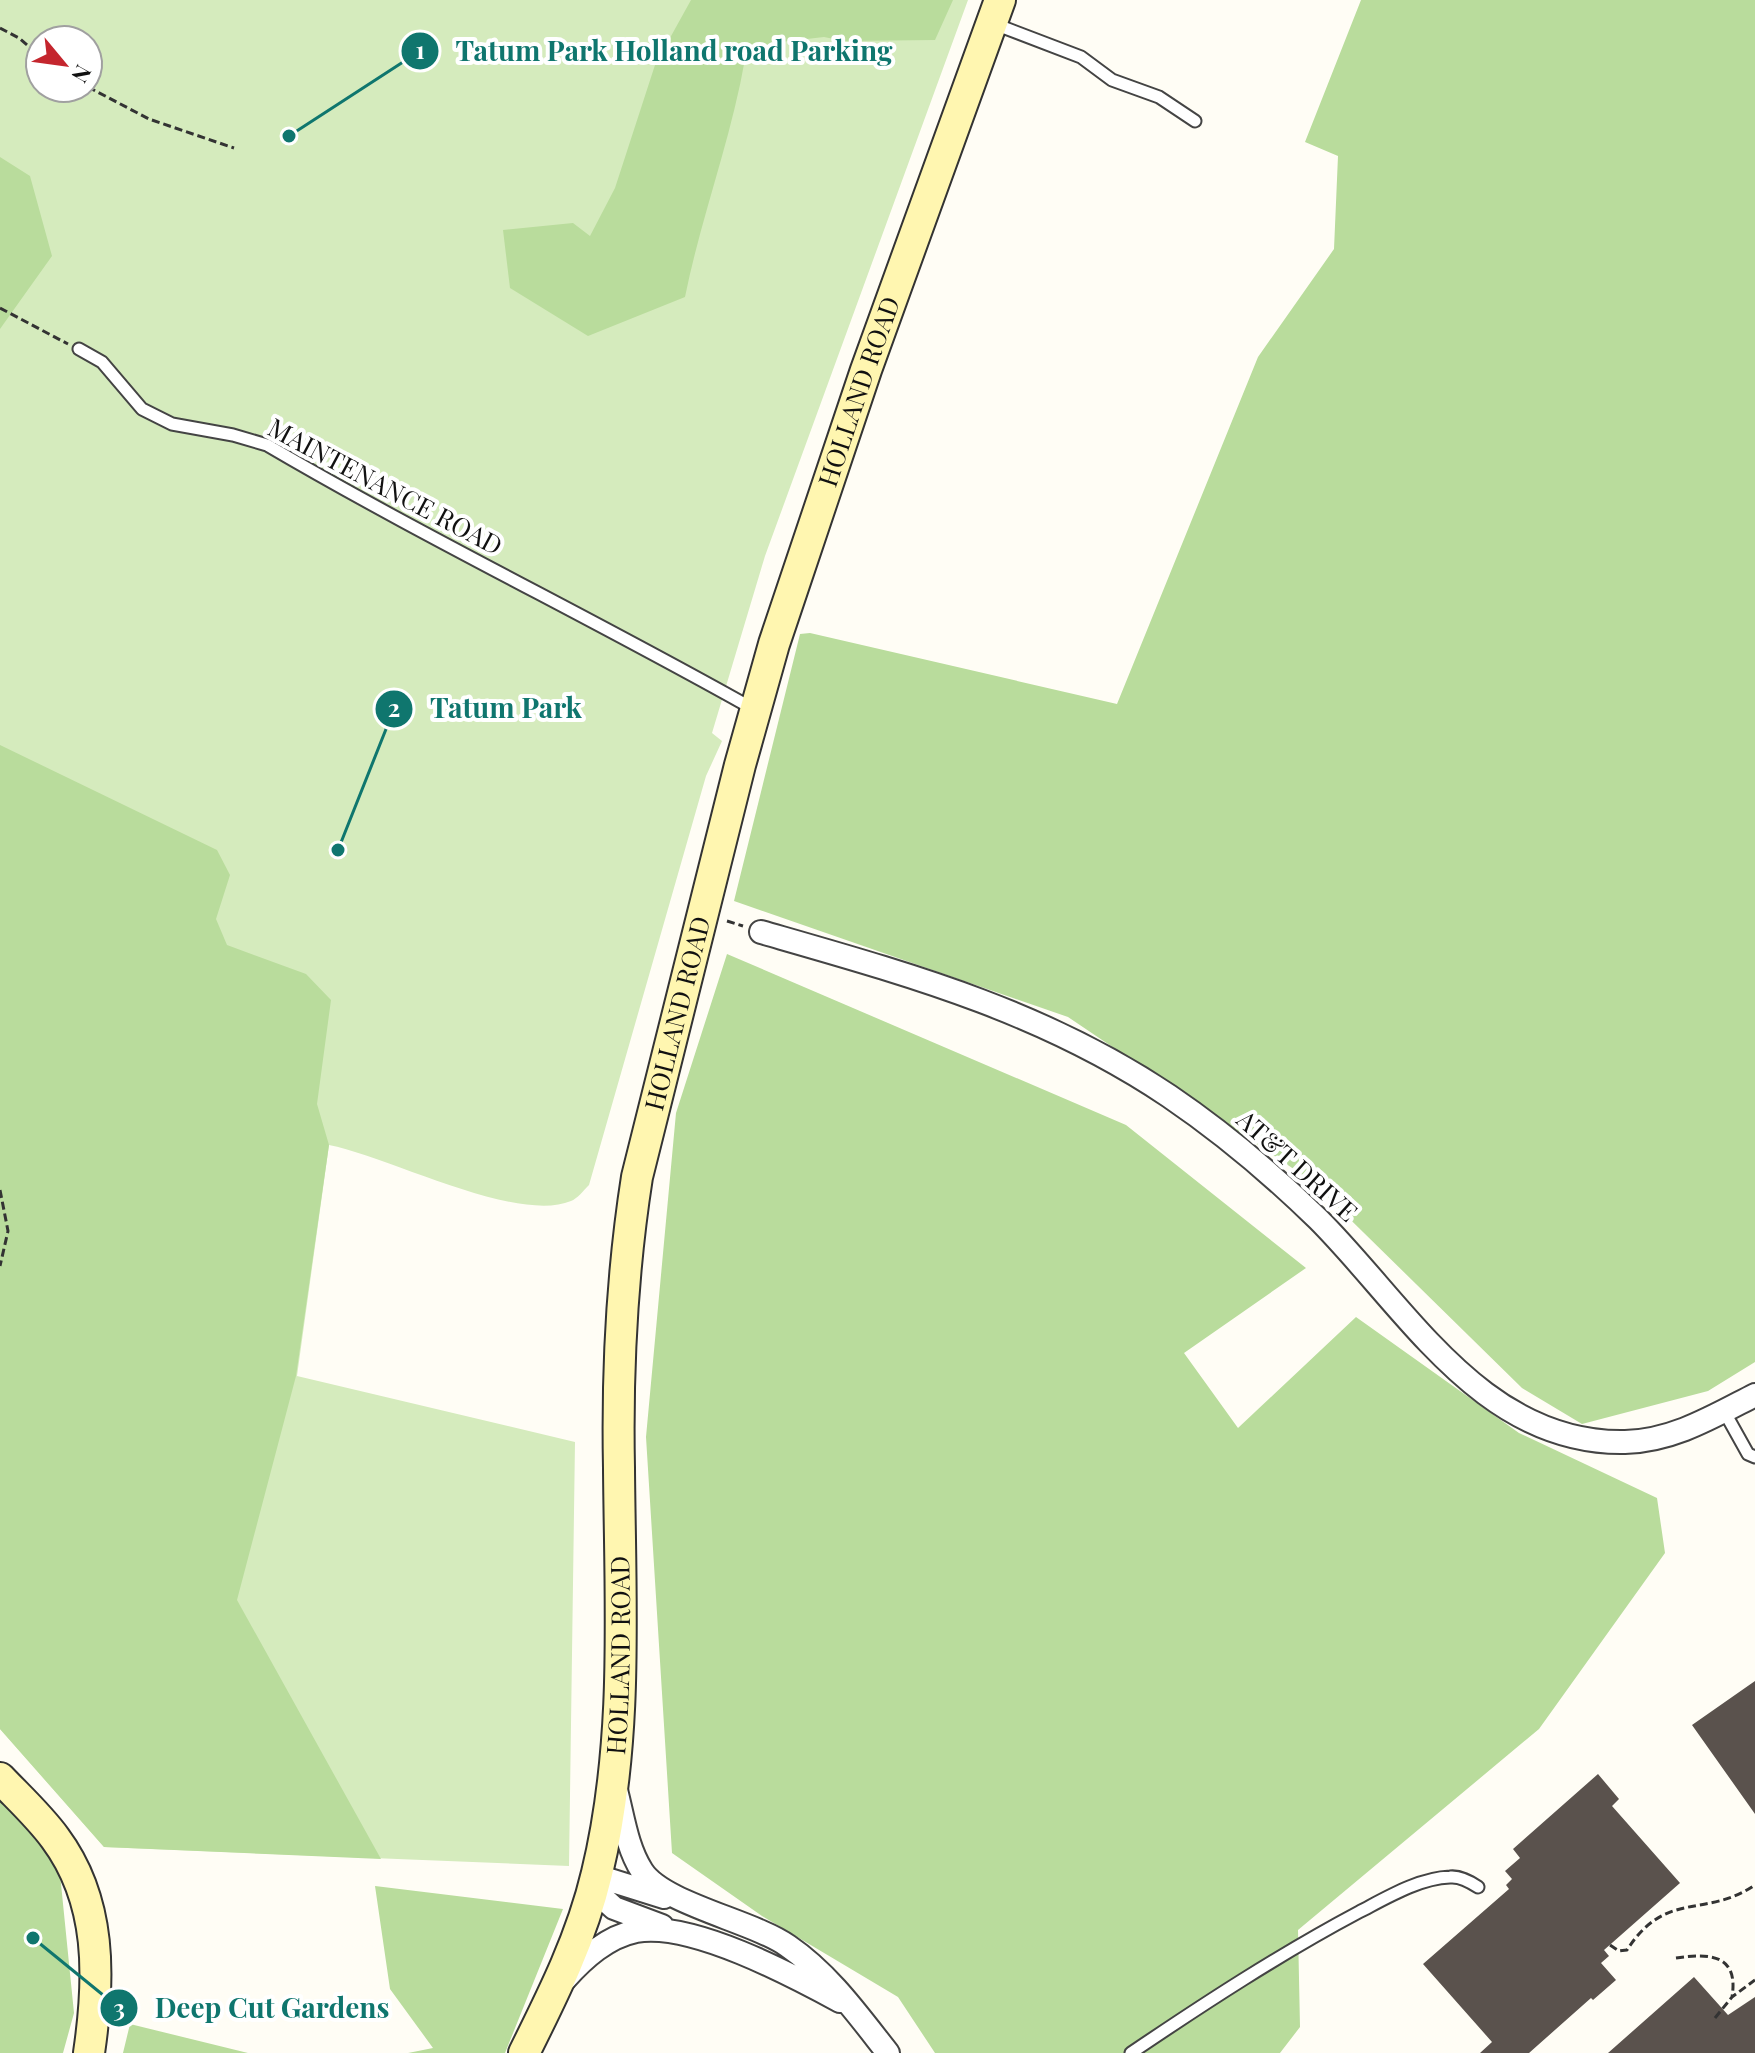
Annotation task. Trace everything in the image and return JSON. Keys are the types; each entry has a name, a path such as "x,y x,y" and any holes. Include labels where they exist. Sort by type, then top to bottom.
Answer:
{"street":[{"name":"HOLLAND ROAD","path":"524,2053 556,1989 595,1883 614,1783 619,1706 619,1386 628,1236 637,1177 774,644 866,370 996,11"},
{"name":"AT&T DRIVE","path":"761,932 905,974 999,1006 1085,1046 1136,1075 1205,1121 1272,1176 1319,1221 1460,1374 1510,1410 1552,1431 1591,1440 1628,1442 1665,1436 1755,1395"},
{"path":"0,1778 55,1839 69,1861 89,1908 96,1959 89,2053"},
{"path":"614,1783 642,1872 653,1883 692,1905"},
{"path":"595,1883 692,1905 738,1920 786,1944 821,1971 888,2053"},
{"path":"595,1883 614,1908 771,1965 852,2007"},
{"path":"556,1989 581,1961 620,1936 638,1931 683,1933"}],"lane":[{"path":"996,11 1013,28 1081,57 1112,80 1159,97 1195,121"},
{"name":"MAINTENANCE ROAD","path":"79,349 102,362 142,409 172,424 233,435 267,445 755,710"},
{"path":"1724,1411 1748,1454 1755,1457"},
{"path":"1131,2053 1304,1941 1389,1897 1419,1884 1449,1877 1464,1879 1478,1887"}],"path":[{"path":"0,28 24,42"},
{"path":"104,95 149,119 234,148"},
{"path":"0,308 79,349"},
{"path":"703,913 761,932"},
{"path":"0,1190 8,1231 0,1266"},
{"path":"1610,1945 1619,1951 1627,1950 1648,1924 1662,1914 1681,1907 1735,1898 1755,1885"},
{"path":"1676,1958 1700,1954 1722,1961 1730,1969 1733,1979 1732,1997"},
{"path":"1715,2018 1732,1997 1755,1980"}],"green space":[{"path":"0,0 968,0 765,556 712,733 722,741 706,776 589,1185 571,1201 547,1206 519,1204 452,1186 329,1145 297,1376 575,1442 569,1866 104,1847 0,1729"},
{"path":"691,0 953,0 935,40 844,41 824,37 772,43 745,59 685,297 588,336 510,288 503,230 573,223 590,236 615,188 655,65"},
{"path":"1361,0 1755,0 1755,1362 1708,1391 1582,1424 1522,1388 1310,1180 1068,1017 734,901 800,634 810,633 1117,704 1258,357 1334,249 1338,156 1305,142"},
{"path":"0,157 30,176 52,256 0,329"},
{"path":"0,745 217,850 230,875 216,919 227,945 306,974 331,1000 317,1104 329,1145 296,1376 237,1600 381,1859 104,1847 0,1729"},
{"path":"727,954 1126,1125 1306,1268 1184,1353 1238,1428 1356,1317 1519,1433 1657,1498 1665,1553 1539,1729 1298,1930 1300,2027 1280,2053 935,2053 898,1997 762,1916 672,1853 646,1437 676,1113"},
{"path":"0,1800 59,1864 74,2013 63,2053 0,2053"},
{"path":"375,1886 563,1909 505,2053 408,2053 433,2048 390,1989"},
{"path":"130,2024 248,2053 123,2053"}],"building":[{"path":"1755,1681 1755,1814 1692,1725"},
{"path":"1598,1774 1619,1799 1612,1806 1680,1883 1604,1950 1609,1956 1601,1963 1616,1980 1593,2000 1591,1998 1529,2053 1480,2053 1492,2042 1423,1964 1509,1889 1506,1885 1512,1879 1505,1871 1520,1858 1513,1849"},
{"path":"1694,1977 1728,2015 1755,1997 1755,2053 1608,2053"}],"place":[{"name":"Tatum Park Holland road Parking","path":"289,136"},
{"name":"Tatum Park","path":"338,850"},
{"name":"Deep Cut Gardens","path":"33,1938"}]}
